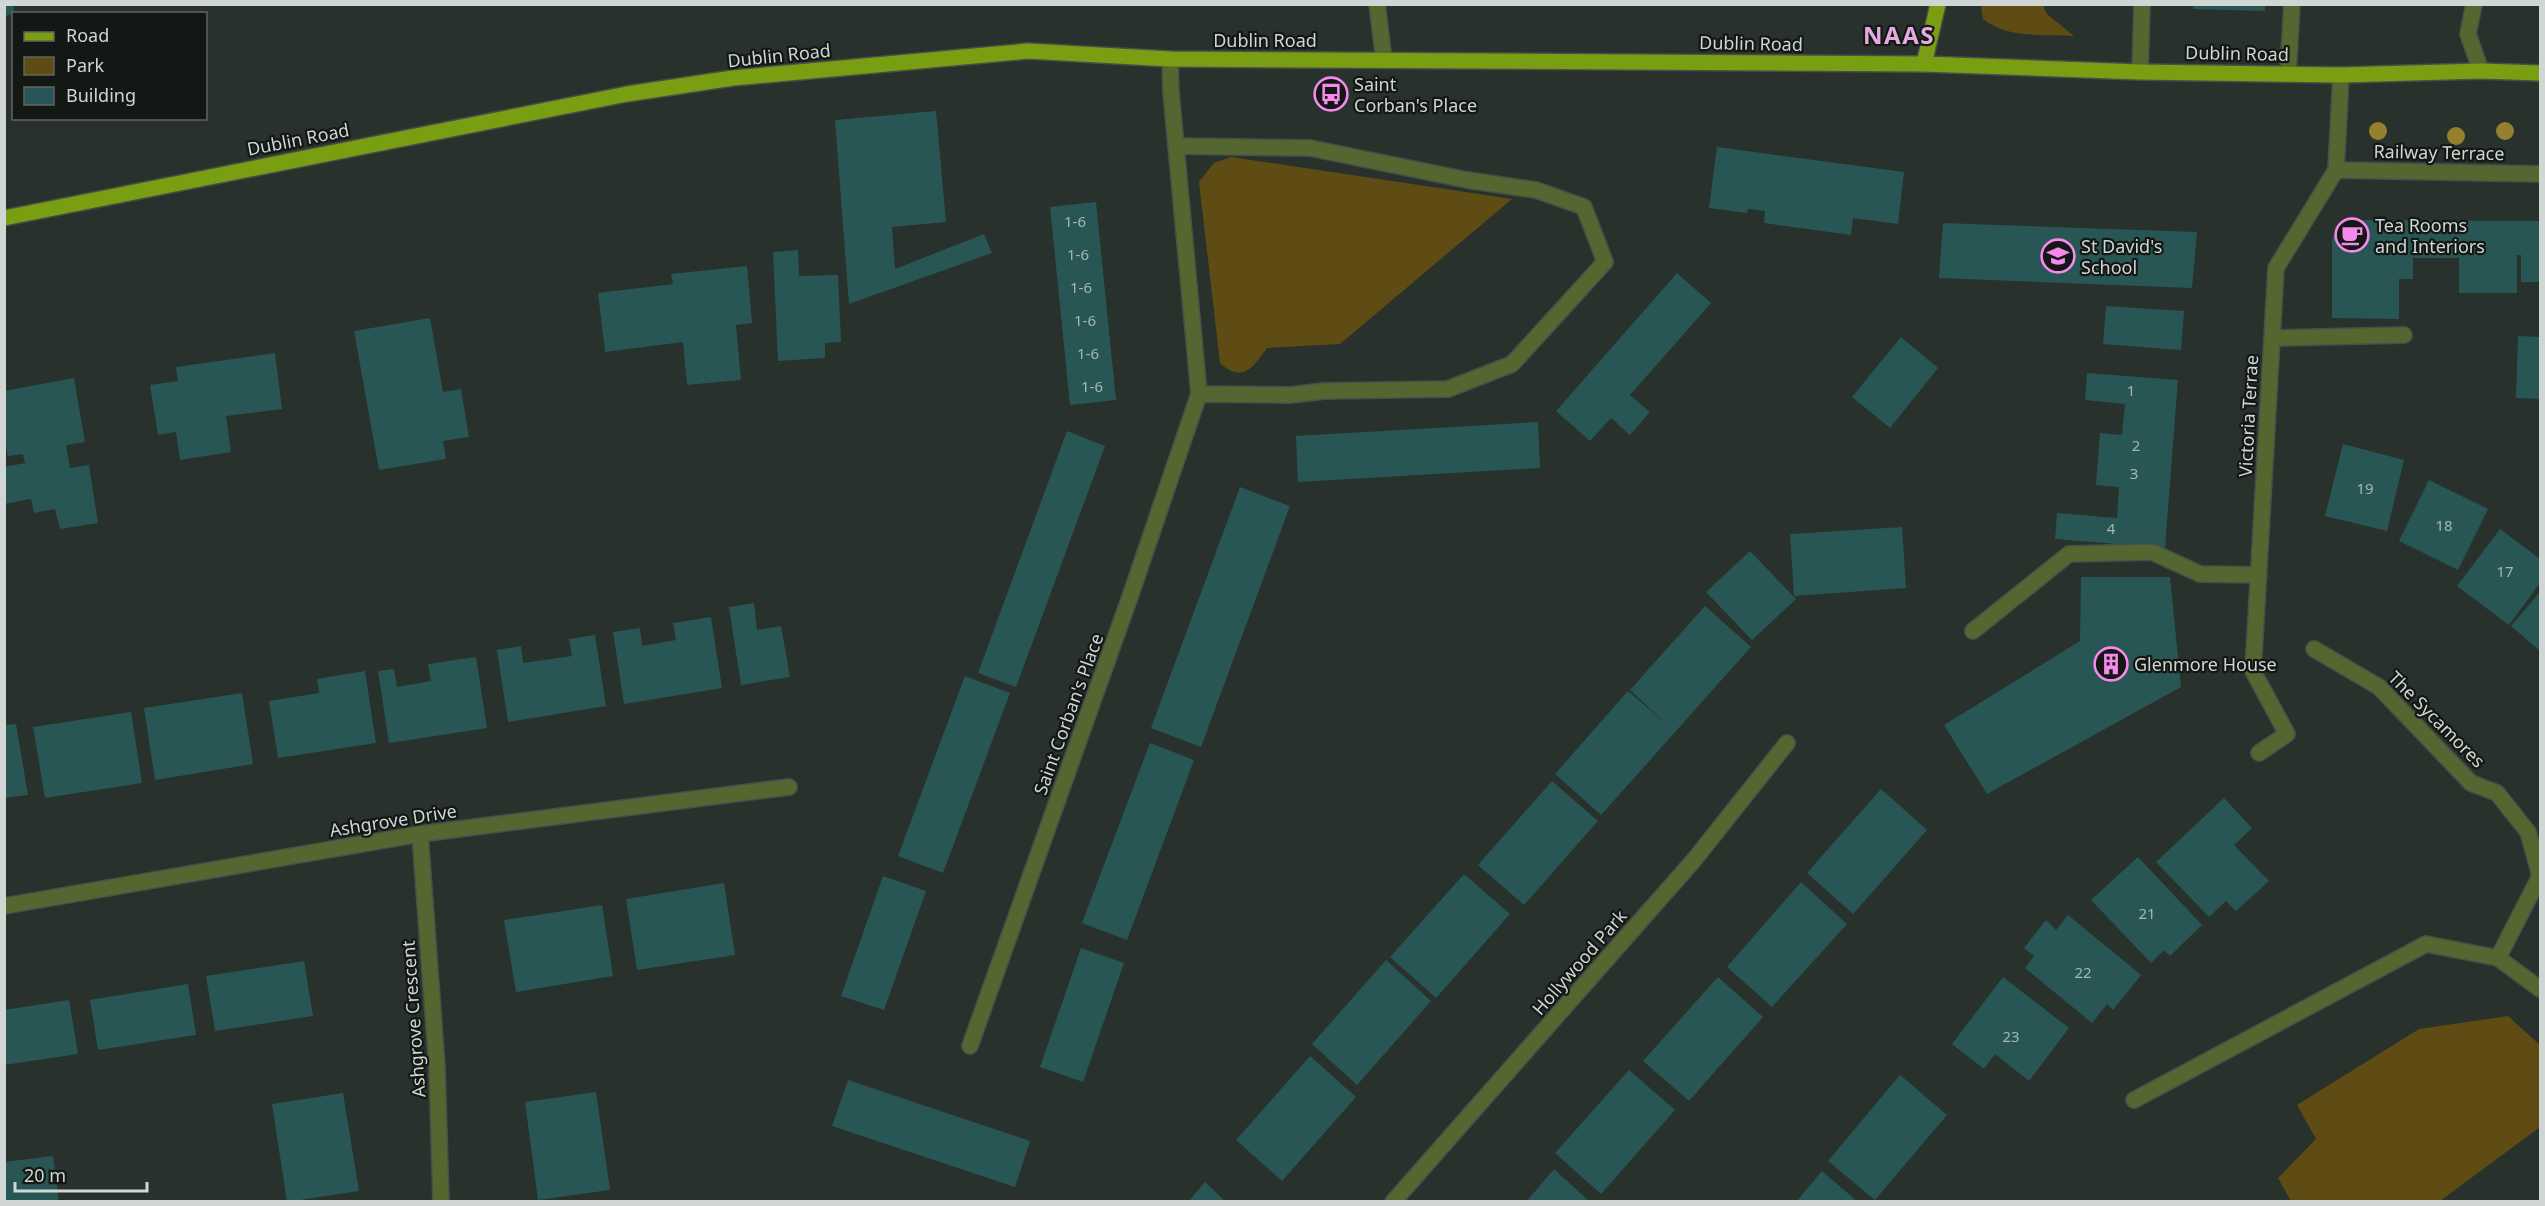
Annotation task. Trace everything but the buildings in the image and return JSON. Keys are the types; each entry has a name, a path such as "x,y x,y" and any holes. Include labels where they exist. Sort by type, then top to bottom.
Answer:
{"main road":[{"path":"1924,64 1938,4"},
{"name":"Dublin Road","path":"4,218 627,94 733,78 1028,51 1170,59 1924,64 2140,72 2341,75 2541,73"}],"street":[{"path":"1377,4 1384,60"},
{"path":"2140,72 2142,4"},
{"path":"2288,73 2292,4"},
{"path":"2474,4 2468,34 2481,72"},
{"name":"Saint Corban's Place","path":"970,1046 1123,616 1199,394 1170,59"},
{"name":"Victoria Terrae","path":"2259,753 2287,734 2253,671 2276,268 2336,170 2341,75"},
{"path":"1176,146 1310,148 1467,180 1536,190 1584,207 1605,262 1512,364 1448,389 1324,391 1290,395 1199,394"},
{"name":"Railway Terrace","path":"2336,170 2541,174"},
{"path":"2272,338 2404,334"},
{"path":"1973,631 2069,554 2152,552 2200,574 2259,575"},
{"name":"The Sycamores","path":"2314,649 2379,687 2471,783 2497,793 2528,832 2540,876 2498,958"},
{"name":"Hollywood Park","path":"1394,1202 1694,860 1787,742"},
{"name":"Ashgrove Drive","path":"4,906 420,834 789,787"},
{"name":"Ashgrove Crescent","path":"420,834 437,1066 441,1202"},
{"path":"2134,1100 2426,944 2498,958 2541,988"}],"green space":[{"path":"1981,5 2043,5 2047,14 2074,36 2026,34 2003,30 1983,19"},
{"path":"1231,157 1512,199 1340,344 1267,348 1252,367 1235,372 1220,363 1199,182 1214,163"},
{"path":"2508,1016 2540,1045 2540,1127 2440,1201 2291,1201 2278,1178 2316,1139 2297,1105 2419,1029"}],"place":[{"name":"Saint Corban's Place","path":"1331,94"},
{"name":"Tea Rooms and Interiors","path":"2352,235"},
{"name":"St David's School","path":"2058,256"},
{"name":"Glenmore House","path":"2111,664"}],"district":[{"name":"NAAS","path":"1899,34"}]}
